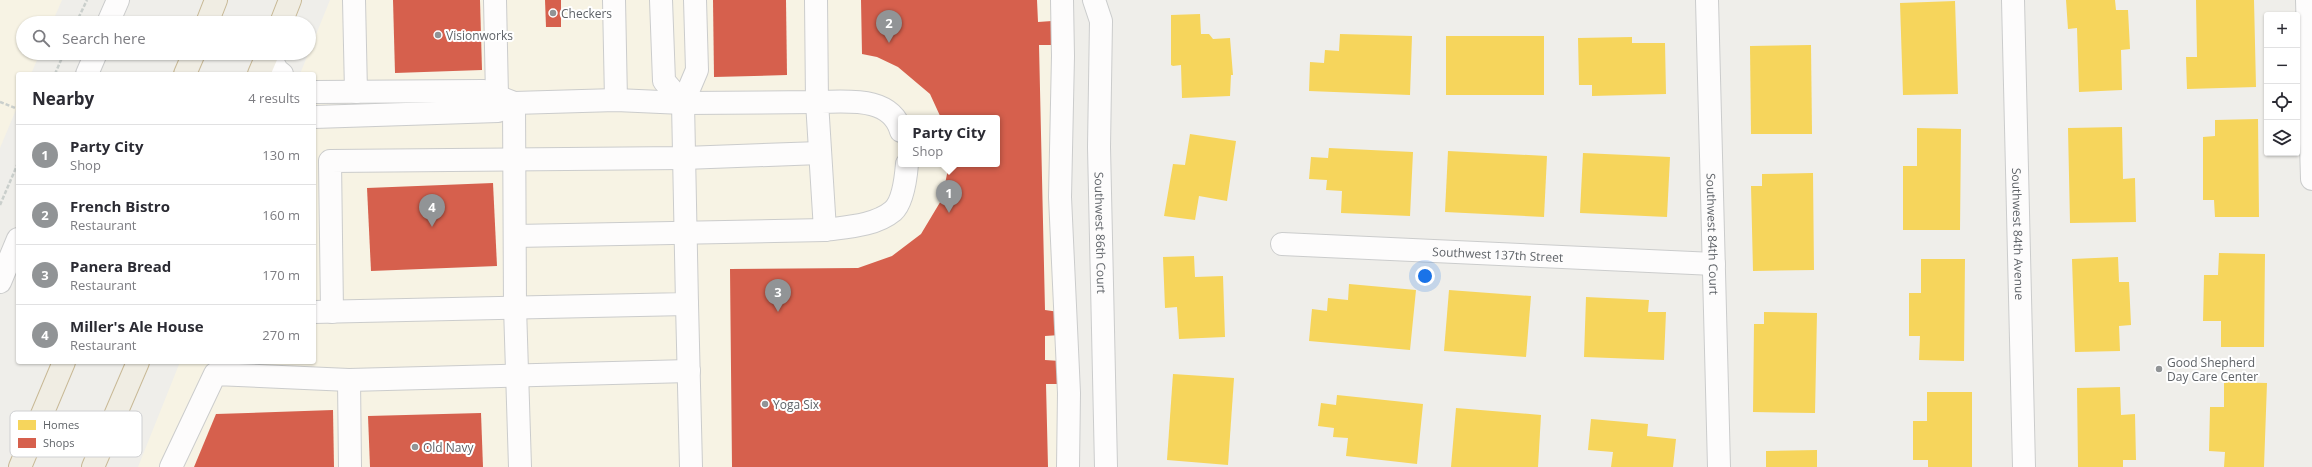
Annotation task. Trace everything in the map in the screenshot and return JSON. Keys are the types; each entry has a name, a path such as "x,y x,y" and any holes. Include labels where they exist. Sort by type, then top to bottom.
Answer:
{"highway":[{"path":"210,16 216,0"},
{"path":"284,16 290,0"},
{"path":"186,72 191,60"},
{"path":"260,72 265,60"},
{"path":"43,411 63,364"},
{"path":"117,411 137,364"},
{"path":"20,467 24,457"},
{"path":"93,467 97,457"}],"street":[{"path":"111,16 118,0"},
{"path":"354,0 356,92"},
{"path":"495,0 505,99 514,158 515,307 520,467"},
{"path":"614,0 616,100"},
{"path":"661,0 664,81 683,103"},
{"path":"691,467 683,103 697,70 695,0"},
{"path":"816,0 817,102 825,230"},
{"path":"1062,0 1063,56 1060,197 1069,393 1068,467"},
{"name":"Southwest 86th Court","path":"1094,0 1100,21 1099,147 1106,467"},
{"path":"1100,21 1112,0"},
{"name":"Southwest 84th Court","path":"1707,0 1719,467"},
{"name":"Southwest 84th Avenue","path":"2013,0 2024,467"},
{"path":"2307,0 2312,179"},
{"path":"88,72 93,60"},
{"path":"272,60 280,72"},
{"path":"316,92 484,91 505,99 616,100 683,103 873,103 892,115 898,126"},
{"path":"316,116 498,111 505,99"},
{"path":"687,304 323,312 330,161 514,158 684,158 820,154"},
{"path":"515,236 825,230 864,225 894,211 906,183 907,167"},
{"path":"0,282 16,244"},
{"name":"Southwest 137th Street","path":"1282,244 1714,264"},
{"path":"171,467 218,368 349,380 689,372"},
{"path":"349,380 350,467"}],"path":[{"path":"79,16 87,0"},
{"path":"56,72 61,60"},
{"path":"0,102 16,108"},
{"path":"0,205 16,168"}],"shaded area":[{"path":"0,0 62,0 55,16 16,16 16,60 37,60 32,72 16,72 16,110 0,148"},
{"path":"330,0 1072,0 1070,176 1076,467 138,467 179,364 316,364 316,72 301,72 306,60 316,60 316,35"}],"building: Homes":[{"path":"2066,0 2115,0 2116,10 2128,10 2130,49 2121,50 2122,90 2079,92 2077,28 2068,29"},
{"path":"2196,0 2254,0 2256,87 2187,89 2186,57 2197,57"},
{"path":"1955,1 1958,94 1903,95 1900,3"},
{"path":"1200,14 1201,34 1209,34 1213,39 1230,38 1233,75 1231,75 1230,96 1182,98 1181,65 1171,65 1171,15"},
{"path":"1340,34 1412,36 1410,95 1309,91 1310,62 1324,63 1325,50 1339,51"},
{"path":"1446,36 1544,36 1544,95 1446,95"},
{"path":"1632,37 1632,43 1665,43 1666,94 1592,96 1592,85 1579,85 1578,38"},
{"path":"1811,45 1812,134 1751,134 1750,46"},
{"path":"2258,119 2259,217 2215,217 2214,200 2203,200 2203,137 2215,136 2215,120"},
{"path":"2122,127 2123,179 2135,178 2136,222 2070,223 2068,128"},
{"path":"1917,128 1961,129 1960,230 1903,230 1903,166 1917,166"},
{"path":"1190,134 1236,141 1227,201 1199,196 1195,220 1164,216 1173,164 1185,165"},
{"path":"1329,148 1413,152 1410,216 1341,213 1342,191 1326,190 1327,180 1309,179 1311,157 1328,158"},
{"path":"1448,151 1547,156 1544,217 1445,212"},
{"path":"1583,153 1670,157 1667,217 1580,213"},
{"path":"1813,173 1814,270 1753,271 1751,186 1762,186 1762,174"},
{"path":"2219,253 2265,254 2264,347 2221,347 2221,321 2203,321 2204,275 2218,275"},
{"path":"1194,256 1195,277 1223,276 1225,337 1179,339 1177,307 1165,308 1163,257"},
{"path":"2118,257 2119,282 2129,282 2131,325 2119,326 2120,351 2075,352 2072,259"},
{"path":"1921,259 1965,259 1964,361 1919,360 1920,336 1909,336 1909,293 1921,293"},
{"path":"1349,284 1416,290 1410,350 1309,341 1312,309 1327,311 1328,298 1348,300"},
{"path":"1449,290 1531,296 1526,357 1444,351"},
{"path":"1586,297 1649,300 1648,312 1666,312 1664,360 1584,357"},
{"path":"1764,312 1817,313 1815,413 1753,412 1754,324 1764,324"},
{"path":"1173,374 1234,378 1228,465 1167,460"},
{"path":"2224,382 2267,383 2264,467 2224,467 2225,452 2209,451 2210,407 2224,407"},
{"path":"2120,387 2121,415 2135,414 2136,460 2123,460 2123,467 2078,467 2077,388"},
{"path":"1927,392 1972,392 1972,467 1928,467 1928,460 1913,460 1913,421 1927,421"},
{"path":"1337,395 1423,404 1417,464 1346,456 1348,438 1333,437 1334,428 1318,426 1321,403 1336,405"},
{"path":"1456,408 1541,415 1538,467 1451,467"},
{"path":"1591,419 1648,424 1647,436 1676,439 1673,467 1611,467 1613,452 1588,450"},
{"path":"1817,450 1817,467 1766,467 1766,451"}],"building: Shops":[{"name":"Visionworks","path":"393,0 480,0 482,70 395,73"},
{"name":"Checkers","path":"545,0 561,0 561,27 546,27"},
{"path":"713,0 786,0 787,75 714,77"},
{"path":"861,0 1037,0 1038,22 1052,21 1053,45 1039,45 1045,310 1059,312 1060,335 1045,336 1045,360 1060,361 1060,384 1046,384 1048,467 732,467 730,269 858,268 892,256 921,234 942,199 948,167 1000,167 1000,115 940,115 930,94 898,67 877,57 862,54"},
{"path":"493,183 497,266 371,271 367,188"},
{"path":"333,410 334,467 194,467 216,414"},
{"path":"481,413 483,467 370,467 368,416"}],"place":[{"name":"Checkers","path":"553,13"},
{"name":"Visionworks","path":"438,35"},
{"name":"French Bistro","path":"889,43"},
{"name":"Party City","path":"949,213"},
{"name":"Miller's Ale House","path":"432,227"},
{"name":"Panera Bread","path":"778,312"},
{"name":"Good Shepherd Day Care Center","path":"2159,369"},
{"name":"Yoga Six","path":"765,404"},
{"name":"Old Navy","path":"415,447"}]}
